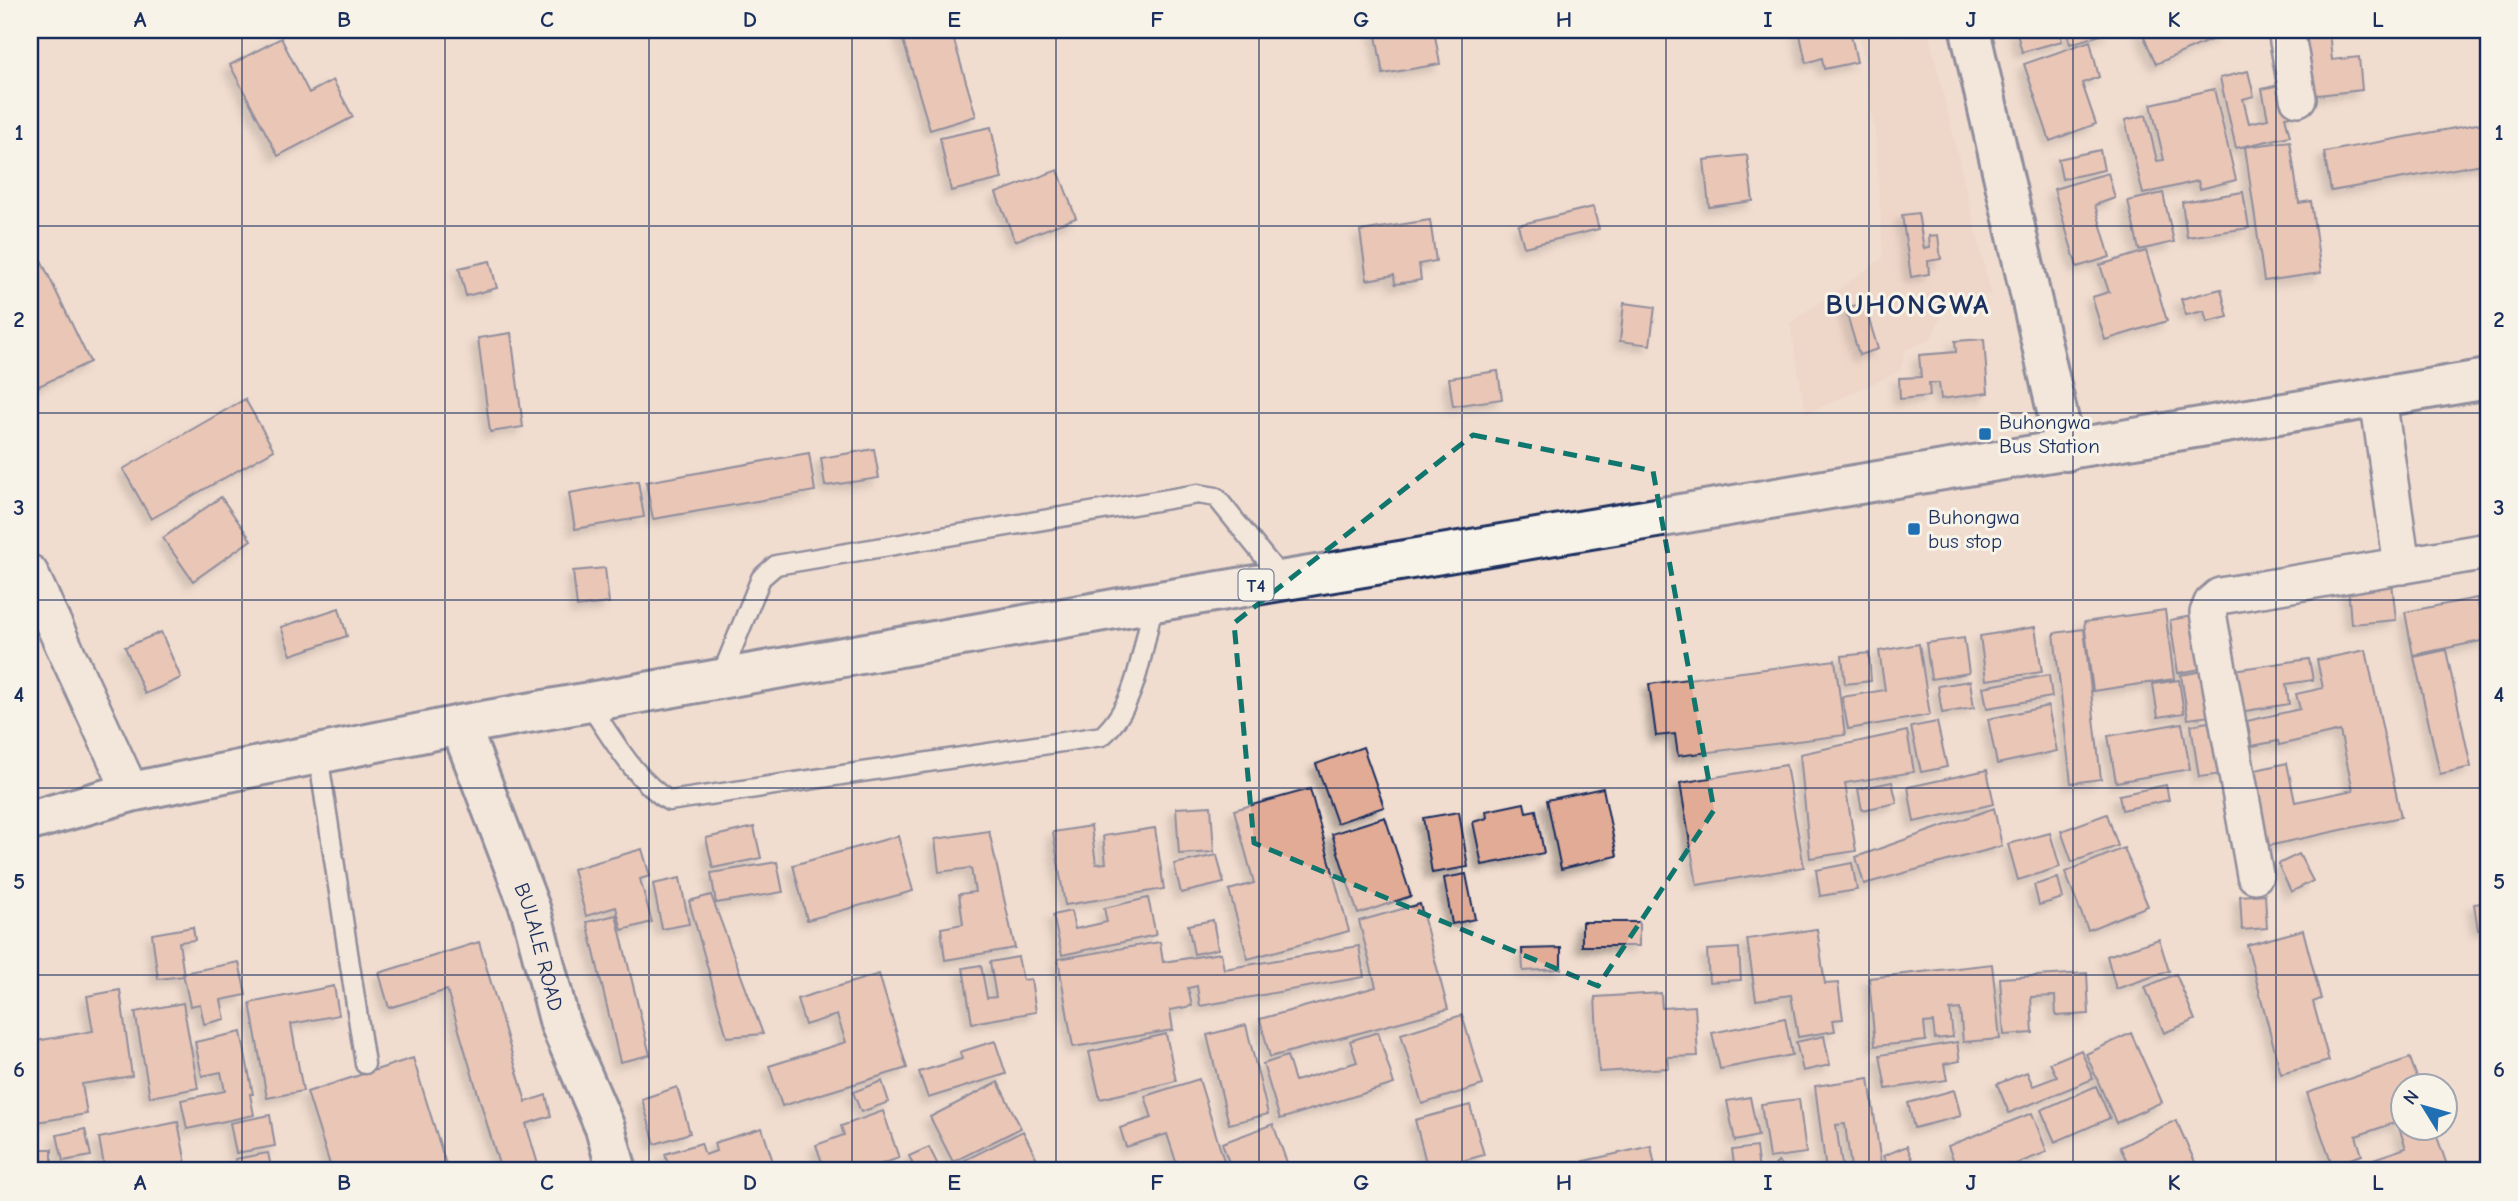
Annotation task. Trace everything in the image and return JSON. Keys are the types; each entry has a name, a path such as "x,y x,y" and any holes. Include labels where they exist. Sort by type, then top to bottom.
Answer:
{"main road":[{"path":"1970,30 2066,451"},
{"name":"T4","path":"30,821 131,792 460,725 1154,602 2488,379"},
{"name":"BULALE ROAD","path":"460,725 531,911 560,1024 605,1128 617,1171"}],"street":[{"path":"2286,30 2298,98"},
{"path":"2378,398 2402,566"},
{"path":"2255,875 2207,613 2212,603 2220,596 2488,551"},
{"path":"30,573 131,792"}],"lane":[{"path":"720,679 761,578 776,565 790,562 1198,494 1216,497 1283,580"},
{"path":"587,703 641,778 668,801 1101,736 1115,724 1128,702 1154,602"},
{"path":"318,754 365,1065"}],"highlighted area":[{"path":"1473,435 1653,471 1714,810 1598,986 1254,843 1234,623"}],"shaded area":[{"path":"1859,30 1894,30 1895,38 1929,35 1991,294 1945,307 1930,340 1905,350 1900,371 1806,414 1790,323 1883,258 1876,138"}],"building":[{"path":"900,30 951,30 976,116 930,130"},
{"path":"1375,30 1434,30 1440,64 1383,74"},
{"path":"1799,30 1850,30 1857,62 1824,69 1822,58 1806,63"},
{"path":"2016,30 2059,30 2062,41 2022,52"},
{"path":"2066,30 2110,30 2111,32 2070,44"},
{"path":"2141,30 2220,30 2222,35 2156,64"},
{"path":"2329,31 2332,60 2359,57 2362,90 2300,97 2299,34"},
{"path":"281,38 309,93 333,80 353,117 278,156 230,65"},
{"path":"2090,41 2099,77 2082,83 2096,124 2050,141 2024,64"},
{"path":"2248,71 2254,96 2243,99 2249,123 2268,119 2262,89 2287,83 2295,115 2285,117 2290,136 2236,148 2220,78"},
{"path":"2214,89 2236,180 2200,189 2198,181 2143,194 2125,120 2146,115 2157,161 2164,160 2151,104"},
{"path":"2488,122 2488,163 2331,191 2324,152"},
{"path":"991,127 1002,179 951,191 940,138"},
{"path":"2290,141 2299,203 2311,201 2321,273 2264,281 2245,147"},
{"path":"2100,150 2104,170 2062,179 2058,159"},
{"path":"1747,155 1753,201 1709,207 1704,160"},
{"path":"1058,170 1076,218 1015,241 996,193"},
{"path":"2108,173 2115,198 2095,205 2110,257 2077,267 2054,189"},
{"path":"2243,192 2249,228 2187,237 2182,202"},
{"path":"2163,193 2174,242 2139,250 2128,201"},
{"path":"1593,207 1599,229 1524,247 1518,225"},
{"path":"1918,213 1924,249 1930,248 1929,236 1938,235 1941,259 1928,261 1929,274 1911,277 1902,215"},
{"path":"1430,220 1436,261 1419,264 1421,280 1395,284 1394,275 1367,280 1360,231"},
{"path":"30,237 90,362 37,387 30,373"},
{"path":"2146,251 2167,321 2105,340 2092,297 2109,292 2100,265"},
{"path":"490,261 497,288 466,296 459,268"},
{"path":"2221,289 2228,317 2207,322 2204,311 2186,315 2181,299"},
{"path":"1624,303 1655,307 1650,345 1620,341"},
{"path":"1864,303 1878,349 1859,355 1845,308"},
{"path":"511,333 523,427 490,432 478,338"},
{"path":"1984,339 1988,393 1941,399 1939,383 1929,383 1930,396 1900,399 1899,378 1921,377 1919,355 1956,352 1955,341"},
{"path":"1498,371 1502,399 1453,406 1449,378"},
{"path":"245,399 274,450 151,519 123,469"},
{"path":"874,449 879,478 825,486 821,458"},
{"path":"809,453 815,491 653,519 646,482"},
{"path":"638,481 644,517 575,529 569,493"},
{"path":"221,497 251,540 193,581 163,538"},
{"path":"605,568 609,603 577,607 573,571"},
{"path":"2392,582 2396,620 2351,624 2348,586"},
{"path":"2477,598 2486,640 2413,655 2405,612"},
{"path":"339,608 347,636 291,655 281,627"},
{"path":"2165,610 2174,679 2093,691 2084,622"},
{"path":"2192,616 2201,669 2178,673 2170,620"},
{"path":"2035,627 2042,672 1986,680 1980,636"},
{"path":"2084,629 2101,779 2071,783 2054,633"},
{"path":"161,632 181,678 145,694 125,647"},
{"path":"1964,638 1969,673 1931,679 1926,643"},
{"path":"1919,644 1930,715 1848,729 1842,697 1885,690 1879,651"},
{"path":"2366,650 2401,817 2263,847 2247,772 2287,763 2295,802 2353,790 2340,731 2279,745 2278,741 2252,746 2247,721 2300,709 2296,694 2323,688 2317,660"},
{"path":"2446,650 2471,767 2440,774 2414,657"},
{"path":"1869,653 1871,681 1845,684 1842,656"},
{"path":"2309,659 2313,680 2286,684 2289,704 2239,712 2233,670"},
{"path":"1835,660 1845,735 1678,756 1675,734 1656,736 1649,684"},
{"path":"2203,671 2211,716 2188,719 2181,675"},
{"path":"2049,675 2052,697 1987,708 1983,687"},
{"path":"2179,680 2184,713 2158,717 2153,684"},
{"path":"1970,681 1974,708 1942,713 1938,686"},
{"path":"2048,706 2057,751 1997,764 1988,719"},
{"path":"2214,721 2223,774 2199,777 2191,725"},
{"path":"1937,722 1947,767 1921,772 1911,727"},
{"path":"2182,723 2190,769 2116,782 2108,736"},
{"path":"1907,731 1914,772 1845,783 1856,851 1810,858 1800,754"},
{"path":"1363,747 1384,807 1337,823 1316,764"},
{"path":"1786,765 1804,867 1697,885 1680,783"},
{"path":"1987,770 1994,804 1914,822 1908,787"},
{"path":"1892,782 1897,803 1862,810 1858,789"},
{"path":"2166,785 2169,800 2122,810 2119,795"},
{"path":"1603,788 1617,856 1561,869 1547,800"},
{"path":"1310,789 1349,931 1248,959 1229,890 1254,883 1234,810"},
{"path":"1524,803 1526,812 1536,810 1544,853 1482,865 1473,822 1487,818 1486,811"},
{"path":"1211,806 1214,852 1179,854 1176,808"},
{"path":"1994,808 2002,846 1864,884 1856,857"},
{"path":"1459,812 1468,867 1432,873 1423,818"},
{"path":"2107,814 2118,846 2072,862 2061,831"},
{"path":"1385,817 1411,896 1358,914 1332,834"},
{"path":"1091,826 1096,864 1106,863 1103,836 1155,828 1164,889 1065,905 1053,832"},
{"path":"754,827 761,858 713,868 706,838"},
{"path":"989,831 1015,948 945,960 941,928 963,924 959,894 975,892 971,868 939,872 935,839"},
{"path":"2050,833 2060,867 2018,880 2008,844"},
{"path":"898,836 913,891 807,920 793,865"},
{"path":"2124,848 2148,906 2088,930 2065,872"},
{"path":"642,849 650,876 640,879 652,922 622,930 616,907 586,916 573,869"},
{"path":"2299,854 2313,881 2291,892 2278,864"},
{"path":"1217,855 1224,883 1181,893 1174,864"},
{"path":"777,862 783,892 716,903 711,873"},
{"path":"1852,863 1857,890 1820,896 1816,870"},
{"path":"1466,874 1475,919 1452,924 1444,878"},
{"path":"680,878 689,924 662,929 653,884"},
{"path":"2058,878 2063,898 2039,905 2034,885"},
{"path":"2265,894 2267,928 2242,930 2240,896"},
{"path":"711,895 763,1034 727,1037 689,901"},
{"path":"1148,898 1156,935 1062,955 1053,915 1071,911 1075,929 1107,922 1104,908"},
{"path":"2488,902 2488,928 2478,930 2474,904"},
{"path":"1420,904 1448,1009 1270,1057 1260,1019 1376,987 1359,921"},
{"path":"616,915 650,1055 620,1062 587,922"},
{"path":"1213,920 1218,949 1194,954 1188,925"},
{"path":"1582,922 1639,922 1639,946 1582,946"},
{"path":"193,927 195,940 179,942 184,976 158,979 152,934"},
{"path":"1817,929 1825,984 1838,983 1843,1019 1833,1020 1835,1031 1798,1037 1791,995 1756,1000 1747,939"},
{"path":"2303,930 2321,999 2313,1002 2329,1061 2281,1074 2247,945"},
{"path":"2159,939 2169,971 2116,989 2107,956"},
{"path":"479,942 526,1102 546,1095 551,1116 526,1124 540,1171 501,1171 447,990 389,1008 379,973"},
{"path":"1160,942 1163,962 1221,953 1224,969 1359,946 1364,977 1200,1006 1197,986 1188,988 1192,1006 1170,1010 1173,1030 1073,1047 1058,959"},
{"path":"1561,948 1561,969 1523,971 1522,949"},
{"path":"1739,948 1741,980 1709,982 1707,950"},
{"path":"1018,957 1023,980 1031,979 1036,1012 972,1023 963,968 981,965 987,998 996,997 990,962"},
{"path":"239,962 246,995 221,1000 225,1019 204,1024 200,1004 190,1006 183,973"},
{"path":"1992,964 2000,1039 1963,1042 1960,1009 1950,1010 1953,1037 1935,1039 1933,1022 1924,1023 1926,1041 1875,1046 1869,978"},
{"path":"2087,973 2089,1014 2056,1016 2055,996 2031,997 2033,1033 2004,1035 2000,978"},
{"path":"879,974 907,1068 782,1106 769,1066 846,1042 837,1015 805,1025 797,999"},
{"path":"2176,974 2195,1020 2164,1033 2145,987"},
{"path":"334,986 339,1015 291,1024 303,1091 267,1098 250,1003"},
{"path":"120,990 132,1076 82,1084 87,1114 30,1123 30,1042 93,1031 87,996"},
{"path":"1661,993 1662,1008 1695,1006 1698,1056 1668,1057 1669,1068 1599,1072 1595,997"},
{"path":"183,1003 198,1088 150,1097 135,1012"},
{"path":"1462,1015 1483,1085 1422,1104 1401,1034"},
{"path":"1785,1018 1792,1055 1720,1069 1712,1033"},
{"path":"1246,1025 1268,1114 1229,1124 1207,1035"},
{"path":"241,1032 253,1094 250,1094 254,1115 187,1129 181,1100 225,1091 221,1072 202,1076 195,1042"},
{"path":"1378,1032 1394,1084 1280,1119 1263,1064 1287,1056 1295,1081 1357,1062 1350,1041"},
{"path":"2131,1033 2162,1102 2116,1123 2086,1054"},
{"path":"1166,1034 1176,1081 1100,1099 1089,1052"},
{"path":"1824,1036 1830,1065 1803,1071 1796,1042"},
{"path":"995,1041 1006,1074 928,1098 919,1072 962,1059 960,1052"},
{"path":"1957,1042 1960,1061 1944,1064 1947,1080 1886,1089 1880,1055"},
{"path":"2081,1050 2093,1079 2009,1113 1997,1084 2027,1072 2033,1086 2057,1077 2050,1063"},
{"path":"413,1058 448,1171 332,1171 307,1092"},
{"path":"2410,1058 2415,1072 2388,1072 2388,1125 2356,1136 2362,1155 2332,1165 2307,1093"},
{"path":"1869,1078 1881,1164 1851,1168 1845,1124 1836,1125 1843,1171 1826,1171 1815,1086"},
{"path":"1199,1079 1224,1161 1192,1171 1179,1171 1167,1134 1126,1147 1120,1128 1152,1118 1145,1096"},
{"path":"882,1081 889,1102 861,1112 853,1092"},
{"path":"998,1082 1021,1128 953,1162 930,1117"},
{"path":"2096,1086 2110,1118 2055,1142 2041,1110"},
{"path":"677,1087 690,1133 655,1144 642,1099"},
{"path":"1954,1090 1961,1116 1914,1128 1908,1103"},
{"path":"1750,1097 1758,1136 1735,1141 1727,1101"},
{"path":"1799,1099 1806,1153 1769,1158 1761,1104"},
{"path":"1470,1105 1484,1155 1428,1170 1415,1120"},
{"path":"883,1111 899,1158 862,1171 825,1171 816,1145 844,1135 841,1126"},
{"path":"2032,1113 2047,1152 1998,1171 1958,1171 1948,1146"},
{"path":"270,1115 275,1146 236,1153 230,1123"},
{"path":"2176,1120 2195,1162 2176,1171 2132,1171 2120,1147"},
{"path":"178,1122 187,1169 105,1171 99,1138"},
{"path":"1273,1124 1290,1171 1232,1171 1222,1143"},
{"path":"762,1128 776,1171 670,1171 665,1154 701,1143 705,1155 716,1151 714,1143"},
{"path":"85,1129 91,1156 63,1161 57,1135"},
{"path":"1023,1131 1037,1159 1012,1171 954,1171 951,1167"},
{"path":"2404,1142 2439,1142 2449,1171 2338,1171 2406,1148"},
{"path":"1651,1146 1656,1171 1587,1171 1584,1161"},
{"path":"1907,1146 1917,1171 1890,1171 1883,1156"},
{"path":"929,1147 941,1171 916,1171 909,1156"},
{"path":"1756,1147 1759,1171 1735,1171 1732,1150"},
{"path":"30,1149 52,1149 52,1171 30,1171"},
{"path":"268,1153 272,1171 238,1171 235,1159"},
{"path":"1778,1162 1788,1171 1770,1171"},
{"path":"1226,1164 1228,1171 1201,1171"}],"place":[{"name":"Buhongwa Bus Station","path":"1985,434"},
{"name":"Buhongwa bus stop","path":"1914,529"}],"district":[{"name":"BUHONGWA","path":"1908,304"}]}
